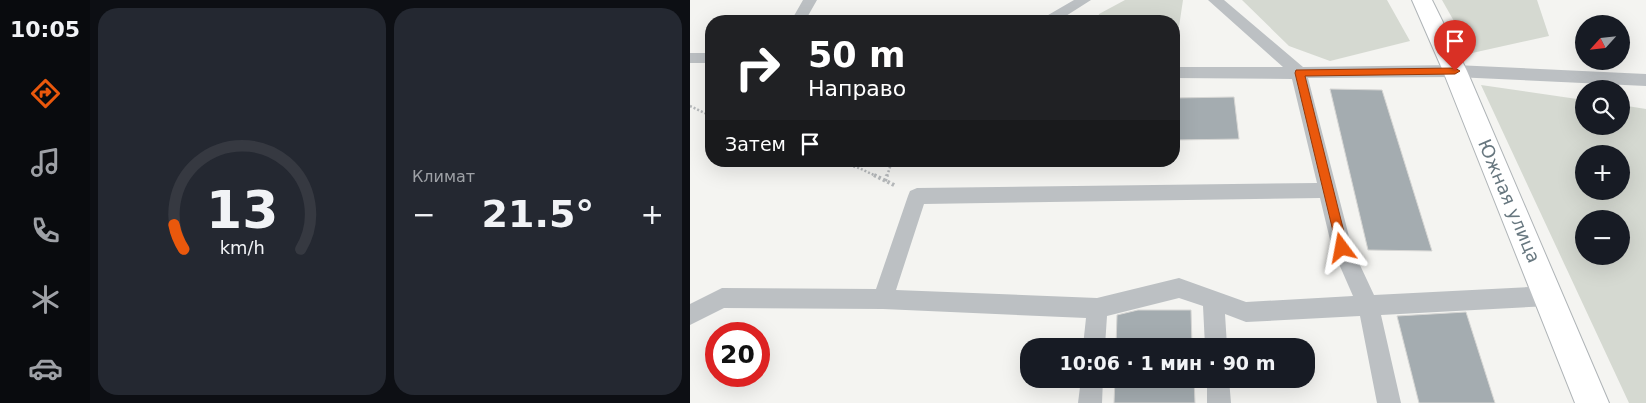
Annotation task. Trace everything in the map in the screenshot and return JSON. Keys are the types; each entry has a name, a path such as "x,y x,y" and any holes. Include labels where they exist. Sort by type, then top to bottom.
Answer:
{"street":[{"name":"Южная улица","path":"1422,0 1455,71 1592,403"}],"lane":[{"path":"801,15 810,0"},
{"path":"1058,15 1084,0"},
{"path":"1215,0 1299,73 1342,248 1368,305 1389,403"},
{"path":"690,58 705,58"},
{"path":"1180,74 1455,71 1646,80"},
{"path":"883,299 917,196 1328,190"},
{"path":"690,315 722,298 883,299 1097,308 1179,288 1246,312 1549,296"},
{"path":"1213,300 1215,338"},
{"path":"1095,338 1097,308"},
{"path":"1090,403 1091,388"},
{"path":"1218,388 1219,403"}],"path":[{"path":"690,106 705,113"},
{"path":"855,167 917,196"},
{"path":"885,181 890,167"}],"shaded area":[{"path":"1125,0 1183,0 1180,20 1180,15 1099,14"},
{"path":"1242,0 1387,0 1410,41 1330,61 1289,46"},
{"path":"1442,0 1537,0 1549,36 1472,53"},
{"path":"1481,85 1575,99 1575,135 1630,135 1630,106 1646,109 1646,403 1629,403"}],"building":[{"path":"1330,89 1382,90 1432,251 1368,250"},
{"path":"1234,97 1239,139 1180,140 1180,98"},
{"path":"1138,310 1191,310 1192,338 1116,338 1117,315"},
{"path":"1466,312 1495,403 1419,403 1397,316"},
{"path":"1115,388 1194,388 1195,403 1114,403"}],"route":[{"path":"1342,248 1299,73 1455,71"}]}
